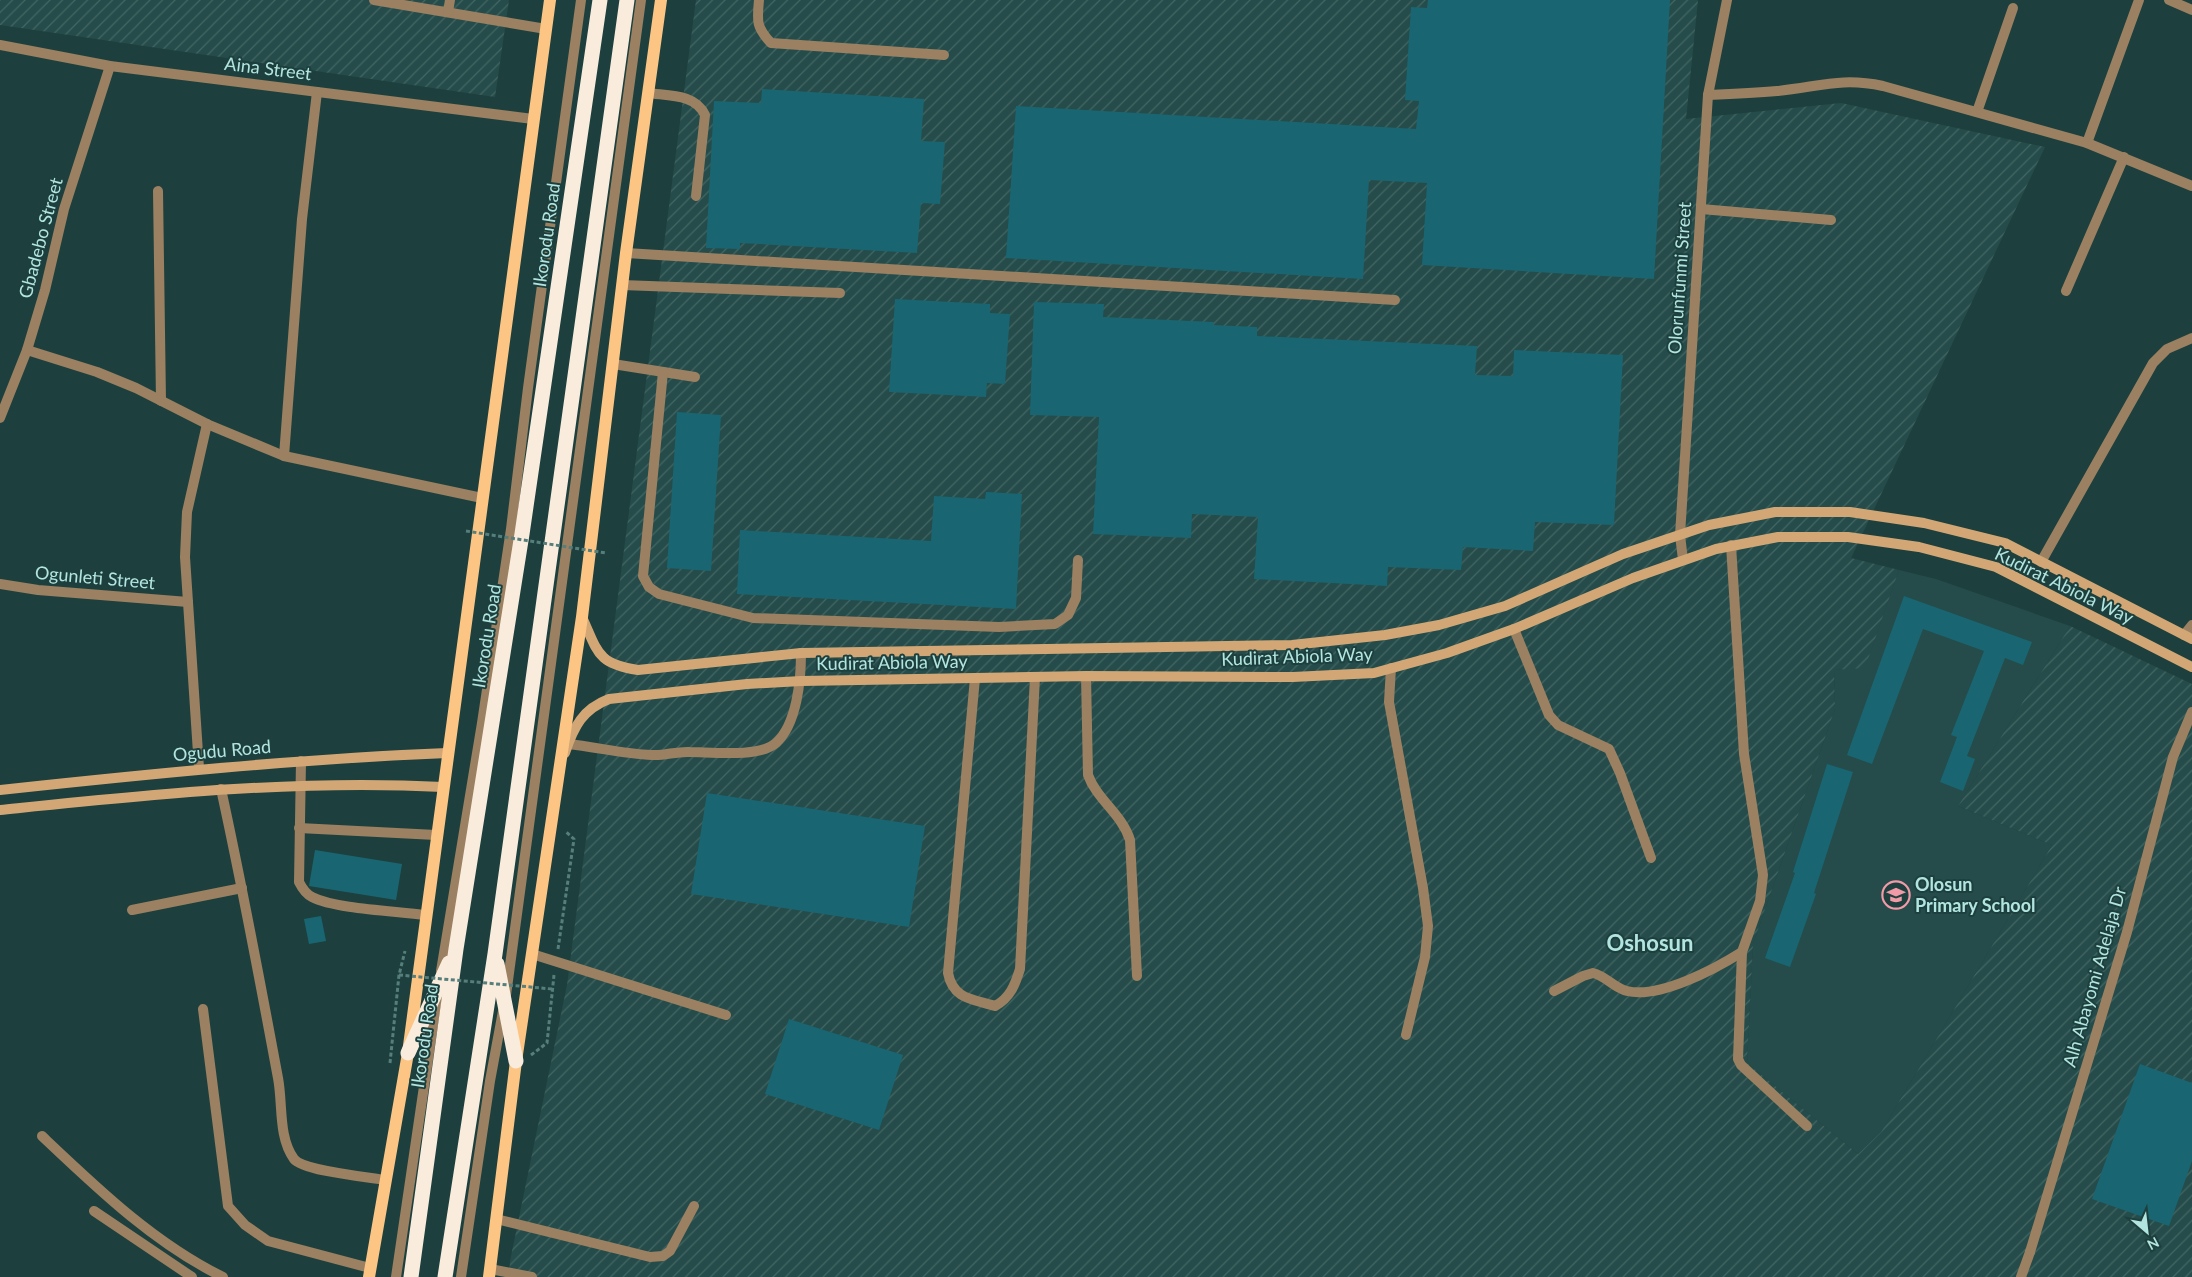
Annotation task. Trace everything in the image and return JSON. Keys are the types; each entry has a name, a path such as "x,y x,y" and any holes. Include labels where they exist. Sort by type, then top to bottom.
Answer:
{"highway":[{"name":"Ikorodu Road","path":"411,1277 456,948 522,534 600,0"},
{"path":"445,1277 495,954 627,0"},
{"path":"408,1053 456,948"},
{"path":"495,954 516,1061"}],"main road":[{"name":"Ikorodu Road","path":"369,1273 408,1053 425,915 550,0"},
{"path":"490,1273 516,1061 582,617 622,285 661,0"},
{"name":"Kudirat Abiola Way","path":"582,617 597,652 604,660 617,667 638,670 682,667 801,653 1292,645 1385,636 1438,625 1505,606 1623,554 1709,525 1776,512 1850,512 1924,523 2005,543 2188,637"},
{"name":"Kudirat Abiola Way","path":"556,785 568,744 581,718 593,705 610,699 738,685 801,681 1086,676 1293,677 1374,673 1448,654 1514,629 1632,578 1683,560 1731,545 1778,537 1848,537 1919,547 1996,567 2192,667"},
{"name":"Ogudu Road","path":"0,790 199,768 447,754"},
{"path":"0,810 220,789 389,784 443,787"}],"street":[{"path":"374,0 546,29"},
{"path":"448,12 450,0"},
{"path":"396,1277 438,986 482,723 511,529 528,388 581,0"},
{"path":"461,1277 490,1081 505,1004 641,0"},
{"path":"759,0 757,22 762,33 771,43 944,55"},
{"name":"Olorunfunmi Street","path":"1683,560 1680,535 1708,95 1727,0"},
{"path":"2087,143 2139,0"},
{"path":"2169,0 2192,10"},
{"path":"1977,112 2013,8"},
{"name":"Aina Street","path":"0,45 110,66 533,119"},
{"name":"Gbadebo Street","path":"0,418 27,350 45,290 64,209 110,66"},
{"path":"1708,95 1778,91 1832,82 1858,81 2087,143 2192,186"},
{"path":"284,456 302,219 317,92"},
{"path":"648,93 692,100 700,105 705,115 696,196"},
{"path":"2066,291 2124,157"},
{"path":"158,190 161,401"},
{"path":"1701,209 1831,220"},
{"path":"626,254 1395,300"},
{"path":"622,285 840,293"},
{"path":"2041,562 2153,363 2167,349 2192,338"},
{"path":"27,350 97,372 207,424 284,456 482,498"},
{"path":"613,364 695,377"},
{"path":"663,372 643,576 649,587 659,594 753,618 998,627 1055,624 1068,615 1076,598 1078,560"},
{"path":"199,768 185,557 187,512 207,424"},
{"path":"1731,545 1744,754 1763,875 1760,901 1742,952 1738,1059 1740,1065 1807,1126"},
{"name":"Ogunleti Street","path":"0,584 38,590 188,602"},
{"path":"2188,637 2192,625"},
{"path":"1514,629 1549,715 1558,726 1609,749 1620,773 1651,858"},
{"path":"568,744 652,756 689,752 720,755 769,748 776,743 785,730 801,681 801,653"},
{"path":"1391,668 1389,702 1423,888 1428,926 1426,957 1406,1035"},
{"path":"1086,676 1088,775 1092,788 1121,821 1130,840 1137,976"},
{"path":"975,678 948,973 950,983 960,996 995,1006 1004,1002 1014,988 1020,969 1035,677"},
{"name":"Alh Abayomi Adelaja Dr","path":"2021,1277 2127,932 2173,757 2192,712"},
{"path":"301,761 299,882 312,897 329,903 425,915"},
{"path":"220,789 242,888 280,1086 285,1141 295,1160 312,1168 385,1180"},
{"path":"299,828 436,835"},
{"path":"132,910 242,888"},
{"path":"1554,991 1583,976 1593,974 1626,991 1635,993 1652,991 1695,976 1742,952"},
{"path":"532,954 726,1015"},
{"path":"203,1009 228,1206 245,1226 268,1241 369,1273"},
{"path":"42,1136 97,1188 158,1239 223,1277"},
{"path":"496,1219 650,1257 662,1256 670,1251 694,1206"},
{"path":"94,1210 192,1277"},
{"path":"490,1273 532,1277"}],"path":[{"path":"466,531 606,553"},
{"path":"558,951 574,839"},
{"path":"406,947 400,975 552,989"},
{"path":"547,1042 555,970"}],"shaded area":[{"path":"0,0 509,0 495,97 0,25"},
{"path":"696,0 1698,0 1686,119 1841,103 2045,147 1851,558 1899,570 1865,668 1834,670 1835,709 1753,944 1747,1063 1858,1154 1881,1132 2052,845 1958,806 2070,626 2192,684 2192,1277 509,1277 510,1261 567,985"},
{"name":"Olosun Primary School","path":"1899,570 1936,579 2070,626 1958,806 2052,845 1881,1132 1858,1154 1747,1063 1753,944 1835,709 1834,670 1865,667"}],"building":[{"path":"1428,0 1670,0 1654,279 1422,265 1427,183 1369,180 1363,279 1006,258 1016,106 1416,129 1419,101 1405,100 1411,7 1427,8"},
{"path":"762,89 924,99 921,141 945,142 940,204 921,203 917,253 740,243 740,249 706,248 714,101 761,103"},
{"path":"895,299 990,304 990,313 1010,314 1005,384 987,383 986,397 889,392"},
{"path":"1034,302 1104,304 1103,317 1214,322 1213,325 1257,327 1257,336 1477,346 1475,375 1513,376 1514,350 1623,355 1614,525 1535,522 1533,551 1463,547 1461,570 1388,567 1387,586 1254,579 1258,517 1192,514 1191,538 1093,534 1099,417 1030,415"},
{"path":"677,412 721,415 711,571 667,568"},
{"path":"986,492 1022,494 1016,609 737,594 740,530 931,541 934,496 985,499"},
{"path":"1904,596 2032,642 2023,665 2005,658 1967,756 1975,759 1963,791 1940,782 1957,737 1951,735 1984,651 1923,629 1872,764 1847,755"},
{"path":"1827,764 1853,772 1814,893 1816,894 1790,967 1765,958 1795,873 1793,872"},
{"path":"707,793 925,826 909,927 691,894"},
{"path":"315,850 402,864 396,900 309,886"},
{"path":"321,916 326,941 309,944 304,919"},
{"path":"789,1019 903,1055 879,1130 765,1094"},
{"path":"2140,1064 2192,1083 2192,1161 2169,1226 2092,1199"}],"place":[{"name":"Olosun Primary School","path":"1896,895"}],"district":[{"name":"Oshosun","path":"1650,943"}]}
